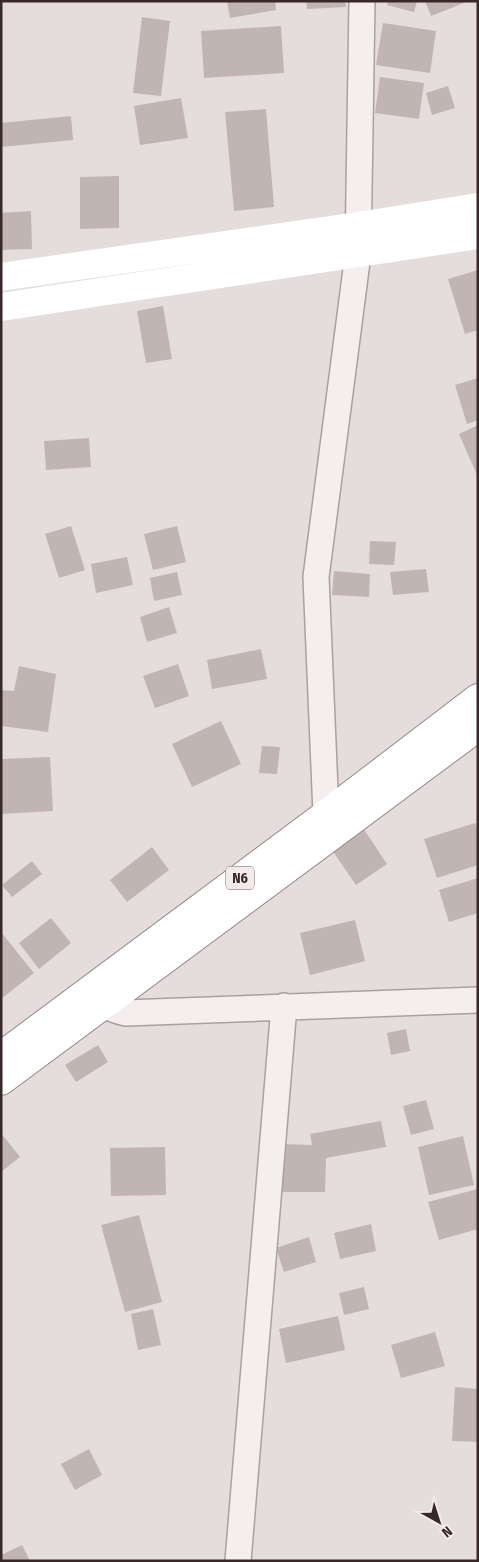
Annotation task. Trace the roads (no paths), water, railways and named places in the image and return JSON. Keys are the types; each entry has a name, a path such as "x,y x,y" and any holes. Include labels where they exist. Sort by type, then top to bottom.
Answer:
{"main road":[{"path":"1,276 358,226 478,207"},
{"path":"1,306 478,235"},
{"name":"N6","path":"97,996 326,814 478,698"},
{"name":"N6","path":"1,1081 14,1048 97,996 478,727"}],"street":[{"path":"326,814 316,577 358,254 362,1"},
{"path":"97,996 114,1011 126,1013 478,1000"},
{"path":"238,1561 284,1006"}]}
